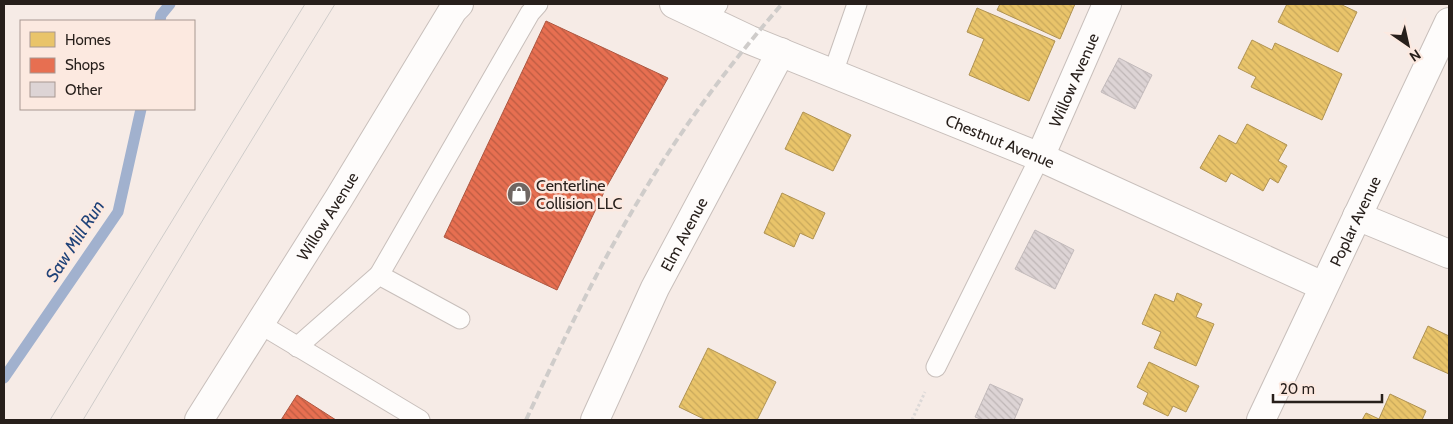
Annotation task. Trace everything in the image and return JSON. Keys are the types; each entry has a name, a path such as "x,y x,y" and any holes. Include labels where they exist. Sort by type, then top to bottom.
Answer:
{"street":[{"name":"Chestnut Avenue","path":"674,4 713,11 750,40 1040,157 1323,286"},
{"name":"Willow Avenue","path":"1040,157 1107,4"},
{"name":"Willow Avenue","path":"199,420 339,198 456,7"},
{"name":"Poplar Avenue","path":"1261,420 1449,22"},
{"name":"Elm Avenue","path":"595,420 655,288 781,52"},
{"path":"1356,216 1449,254"}],"lane":[{"path":"297,347 378,274 530,13 538,4"},
{"path":"833,73 857,4"},
{"path":"936,367 1040,157"},
{"path":"378,274 460,319"},
{"path":"260,324 420,420"}],"building: Homes":[{"path":"1000,4 1075,4 1060,39 997,10"},
{"path":"1287,4 1340,4 1357,12 1338,52 1278,22"},
{"path":"977,8 1055,41 1029,101 969,75 984,39 967,32"},
{"path":"1252,40 1272,50 1275,43 1342,74 1322,120 1251,87 1256,77 1238,68"},
{"path":"803,112 851,135 833,171 785,149"},
{"path":"1247,124 1287,145 1278,161 1287,166 1278,183 1270,178 1263,191 1231,173 1226,182 1200,168 1219,135 1236,144"},
{"path":"782,193 825,213 813,239 800,233 794,247 764,233"},
{"path":"1177,293 1202,304 1196,317 1214,324 1196,366 1154,348 1161,332 1142,324 1155,294 1174,302"},
{"path":"1428,326 1449,336 1449,374 1413,358"},
{"path":"708,348 776,382 757,420 706,420 679,407"},
{"path":"1149,362 1199,386 1186,412 1173,406 1168,416 1143,404 1148,393 1137,387"},
{"path":"1390,394 1426,411 1422,420 1362,420 1366,413 1379,419"}],"building: Shops":[{"path":"546,21 668,78 607,186 557,290 444,237"},
{"path":"297,395 336,420 281,420"}],"building: Other":[{"path":"1119,58 1152,75 1135,109 1101,92"},
{"path":"1035,230 1074,250 1055,289 1015,269"},
{"path":"990,384 1023,399 1014,420 983,420 975,417"}],"waterway":[{"name":"Saw Mill Run","path":"160,20 161,15 170,4"},
{"name":"Saw Mill Run","path":"4,378 118,212 141,110"}],"tram line":[{"path":"50,420 305,4"},
{"path":"83,420 335,4"}],"railway":[{"path":"526,420 592,283 653,177 705,100 742,51 782,4"}],"place":[{"name":"Centerline Collision LLC","path":"519,194"}]}
